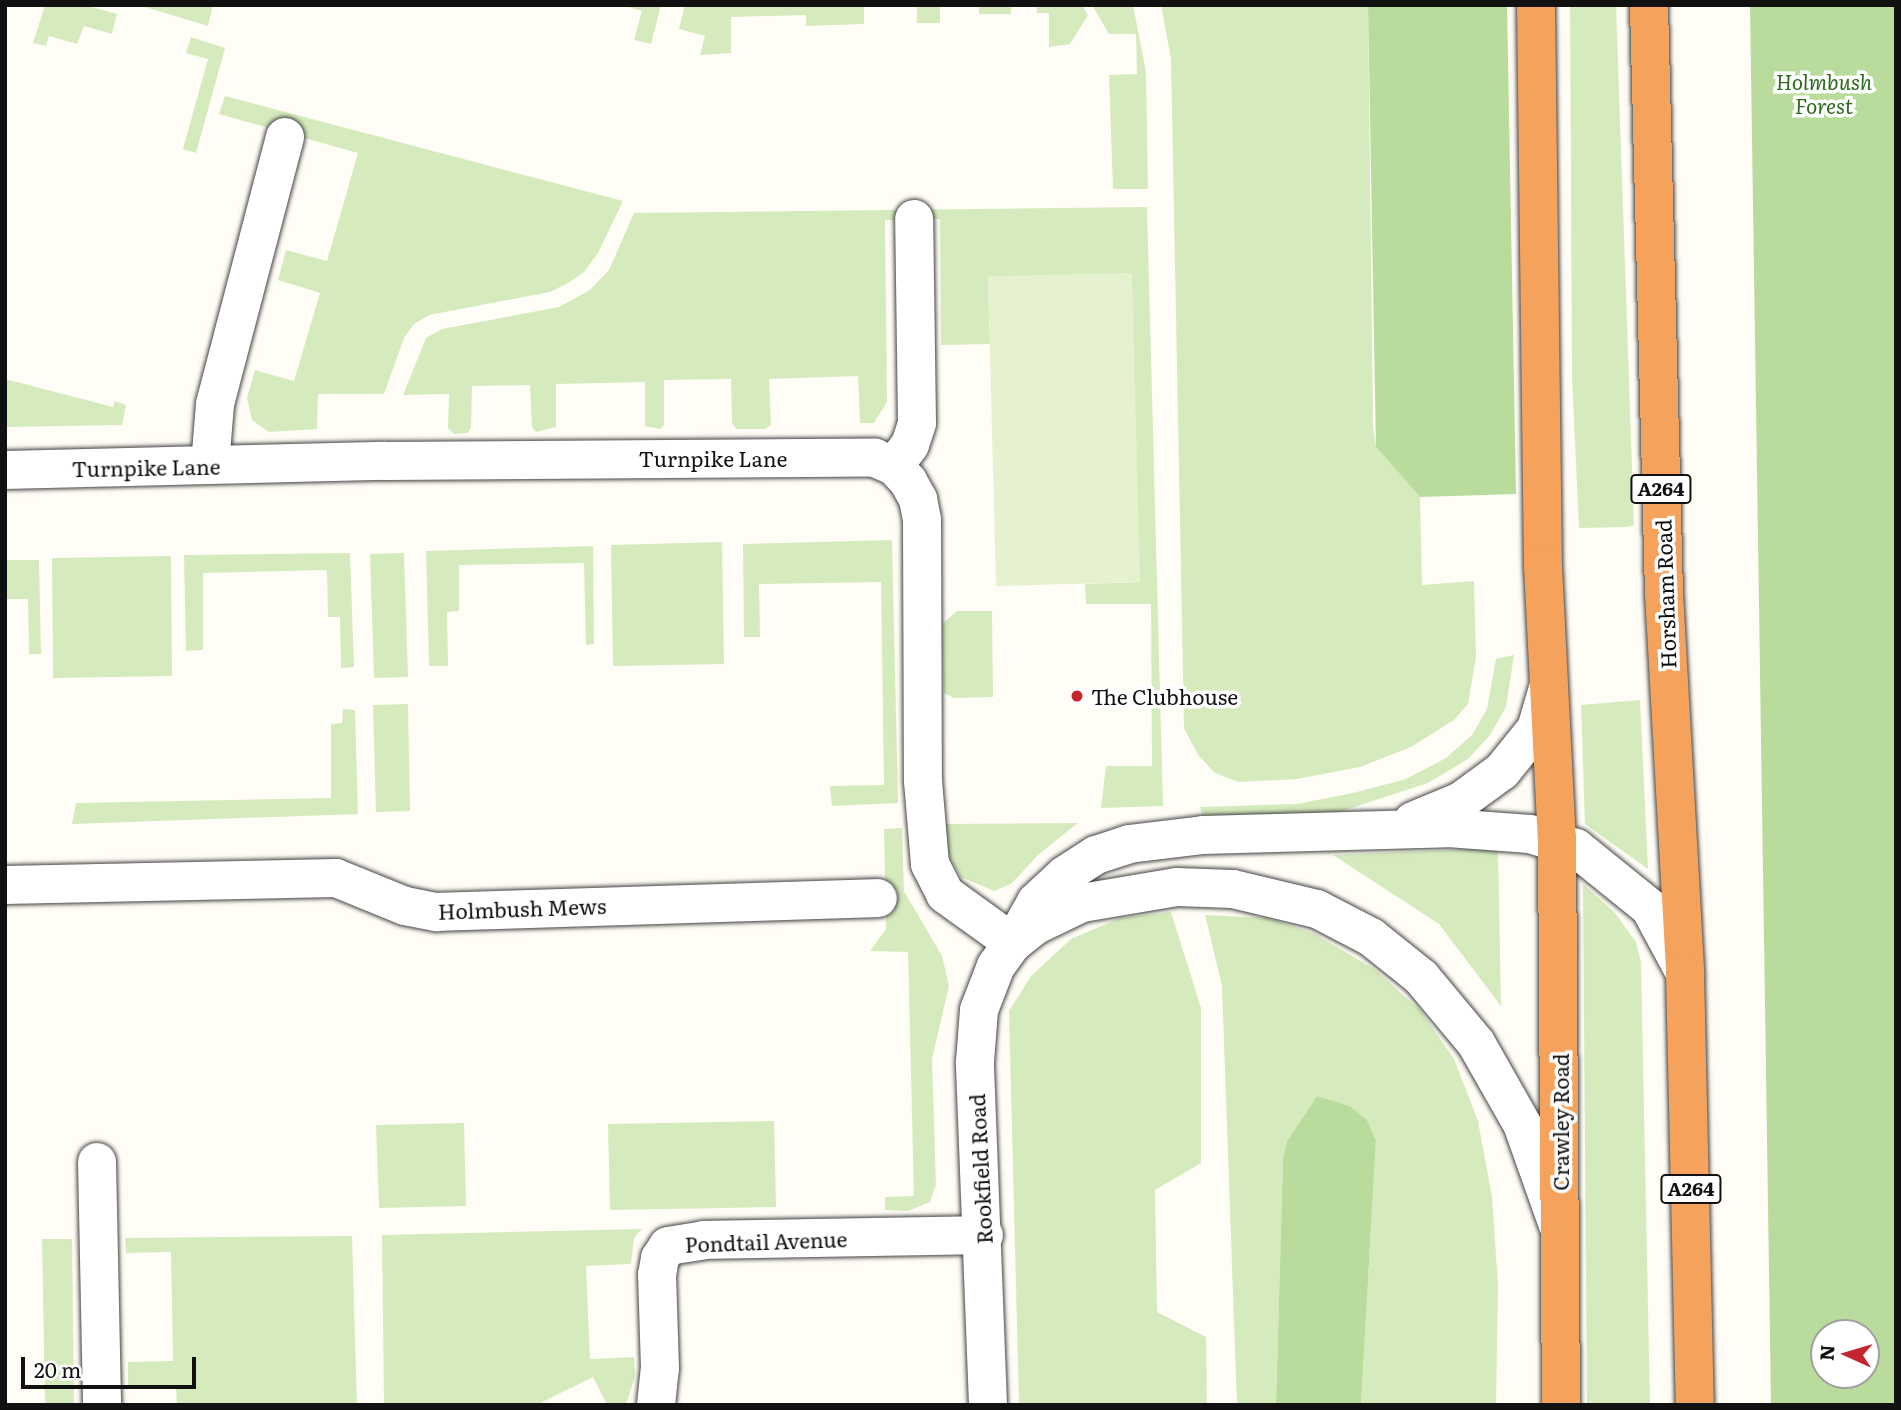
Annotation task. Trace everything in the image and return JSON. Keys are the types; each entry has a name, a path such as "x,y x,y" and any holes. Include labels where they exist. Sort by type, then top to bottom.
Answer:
{"highway":[{"path":"1536,5 1548,688 1557,839"},
{"name":"Horsham Road","path":"1649,5 1664,593 1685,973"},
{"name":"Crawley Road","path":"1557,839 1561,1405"},
{"name":"A264","path":"1685,973 1695,1405"}],"street":[{"path":"211,465 215,404 285,137"},
{"path":"914,219 917,423 911,445 894,466 918,499 922,520 923,781 930,864 945,894 1024,934 1082,904 1199,886 1281,898 1356,927 1421,977 1476,1043 1522,1124 1560,1230"},
{"name":"Turnpike Lane","path":"5,470 852,457 876,458 894,466"},
{"name":"Rookfield Road","path":"1394,827 1441,811 1491,782 1536,729 1548,688"},
{"name":"Rookfield Road","path":"988,1405 975,1038 985,991 1024,934 1048,890 1082,863 1115,848 1174,837 1394,827 1498,831 1557,839 1598,862 1650,908 1685,973"},
{"name":"Holmbush Mews","path":"5,885 335,878 405,906 437,912 878,898"},
{"path":"97,1162 102,1405"},
{"name":"Pondtail Avenue","path":"656,1405 660,1369 657,1275 660,1258 668,1246 704,1240 984,1235"}],"green space":[{"path":"45,5 85,5 117,14 112,34 84,26 77,44 49,36 46,46 33,43"},
{"path":"138,5 213,5 208,26"},
{"path":"622,5 661,5 651,44 634,40 642,11"},
{"path":"685,5 864,5 864,24 806,26 806,15 731,17 731,53 700,55 705,36 679,29"},
{"path":"917,5 1011,5 1011,14 979,14 979,6 940,7 940,23 917,23"},
{"path":"1037,5 1082,5 1088,15 1070,44 1049,47 1049,13 1037,13"},
{"path":"1092,5 1133,5 1146,72 1148,189 1113,189 1109,75 1137,74 1136,34 1109,34"},
{"path":"1161,5 1368,5 1373,427 1376,447 1420,497 1422,585 1474,581 1476,657 1468,704 1454,720 1411,747 1360,767 1297,779 1239,782 1215,773 1198,755 1184,728 1171,59"},
{"path":"1368,5 1507,5 1516,494 1420,497 1376,447"},
{"path":"1570,5 1616,5 1634,525 1626,527 1579,528 1572,377"},
{"name":"Holmbush Forest","path":"1750,5 1896,5 1896,1405 1771,1405"},
{"path":"191,37 225,48 196,153 183,149 208,59 186,53"},
{"path":"225,96 623,201 598,253 584,272 568,283 550,292 429,315 414,324 404,338 384,394 318,394 317,429 269,432 252,420 247,398 255,370 294,381 320,293 278,280 286,250 327,261 358,153 219,114"},
{"path":"1147,207 1163,806 1101,808 1106,766 1152,766 1151,604 1086,604 1085,584 1140,582 988,276 990,344 941,345 940,219 885,220 887,402 874,423 860,423 858,376 769,379 771,425 765,429 736,429 732,423 731,379 664,380 664,425 660,429 645,426 645,382 556,384 556,427 536,432 532,427 530,385 472,386 471,428 467,433 454,434 448,428 449,394 403,395 426,338 442,329 559,307 590,290 609,270 634,213"},
{"path":"1132,273 1140,582 996,586 988,276"},
{"path":"5,379 113,407 115,401 126,405 122,425 7,427"},
{"path":"892,540 898,803 832,806 830,786 884,785 881,582 759,584 760,637 744,637 743,544"},
{"path":"722,542 724,664 613,666 611,545"},
{"path":"593,546 594,644 586,645 584,563 459,565 459,611 447,612 448,666 429,666 426,551"},
{"path":"350,553 354,667 341,668 340,617 328,617 327,570 203,573 203,650 186,651 184,555"},
{"path":"404,553 408,677 374,678 370,554"},
{"path":"171,556 172,676 53,678 52,558"},
{"path":"5,560 39,560 41,654 29,654 28,599 5,599"},
{"path":"957,611 992,611 993,697 954,698 944,693 942,624"},
{"path":"1514,655 1506,707 1490,735 1468,759 1428,783 1330,815 1204,822 1200,807 1297,804 1353,793 1406,779 1446,758 1472,735 1487,709 1496,659"},
{"path":"1640,700 1648,869 1585,824 1581,705"},
{"path":"408,704 410,811 376,812 373,705"},
{"path":"343,709 355,710 358,814 72,824 76,803 331,798 331,724 342,723"},
{"path":"1078,823 1039,854 1011,884 994,891 961,877 948,853 944,824"},
{"path":"902,828 904,891 942,956 949,986 932,1059 936,1185 930,1202 908,1211 885,1210 885,1197 914,1196 908,952 870,951 886,929 884,829"},
{"path":"1498,848 1501,1006 1439,924 1333,855"},
{"path":"1583,884 1615,913 1636,942 1641,962 1650,1405 1587,1405"},
{"path":"1171,912 1201,1008 1201,1163 1155,1190 1157,1312 1206,1337 1207,1405 1019,1405 1009,1011 1031,976 1071,939 1120,918"},
{"path":"1205,915 1267,918 1313,933 1374,969 1420,1010 1454,1059 1478,1121 1492,1197 1498,1283 1496,1405 1361,1405 1376,1140 1367,1120 1350,1106 1317,1096 1287,1141 1283,1158 1276,1405 1237,1405 1222,986"},
{"path":"1317,1096 1350,1106 1367,1120 1376,1140 1361,1405 1276,1405 1283,1158 1287,1141"},
{"path":"774,1121 776,1207 610,1210 608,1124"},
{"path":"464,1123 466,1206 379,1208 376,1125"},
{"path":"642,1229 634,1238 631,1264 586,1266 590,1359 634,1357 635,1376 626,1405 607,1405 593,1377 536,1405 384,1405 382,1235"},
{"path":"352,1236 357,1405 177,1405 176,1387 128,1389 128,1362 173,1361 171,1252 126,1253 125,1238"},
{"path":"42,1239 72,1239 74,1405 45,1405"}],"place":[{"name":"The Clubhouse","path":"1077,696"}]}
